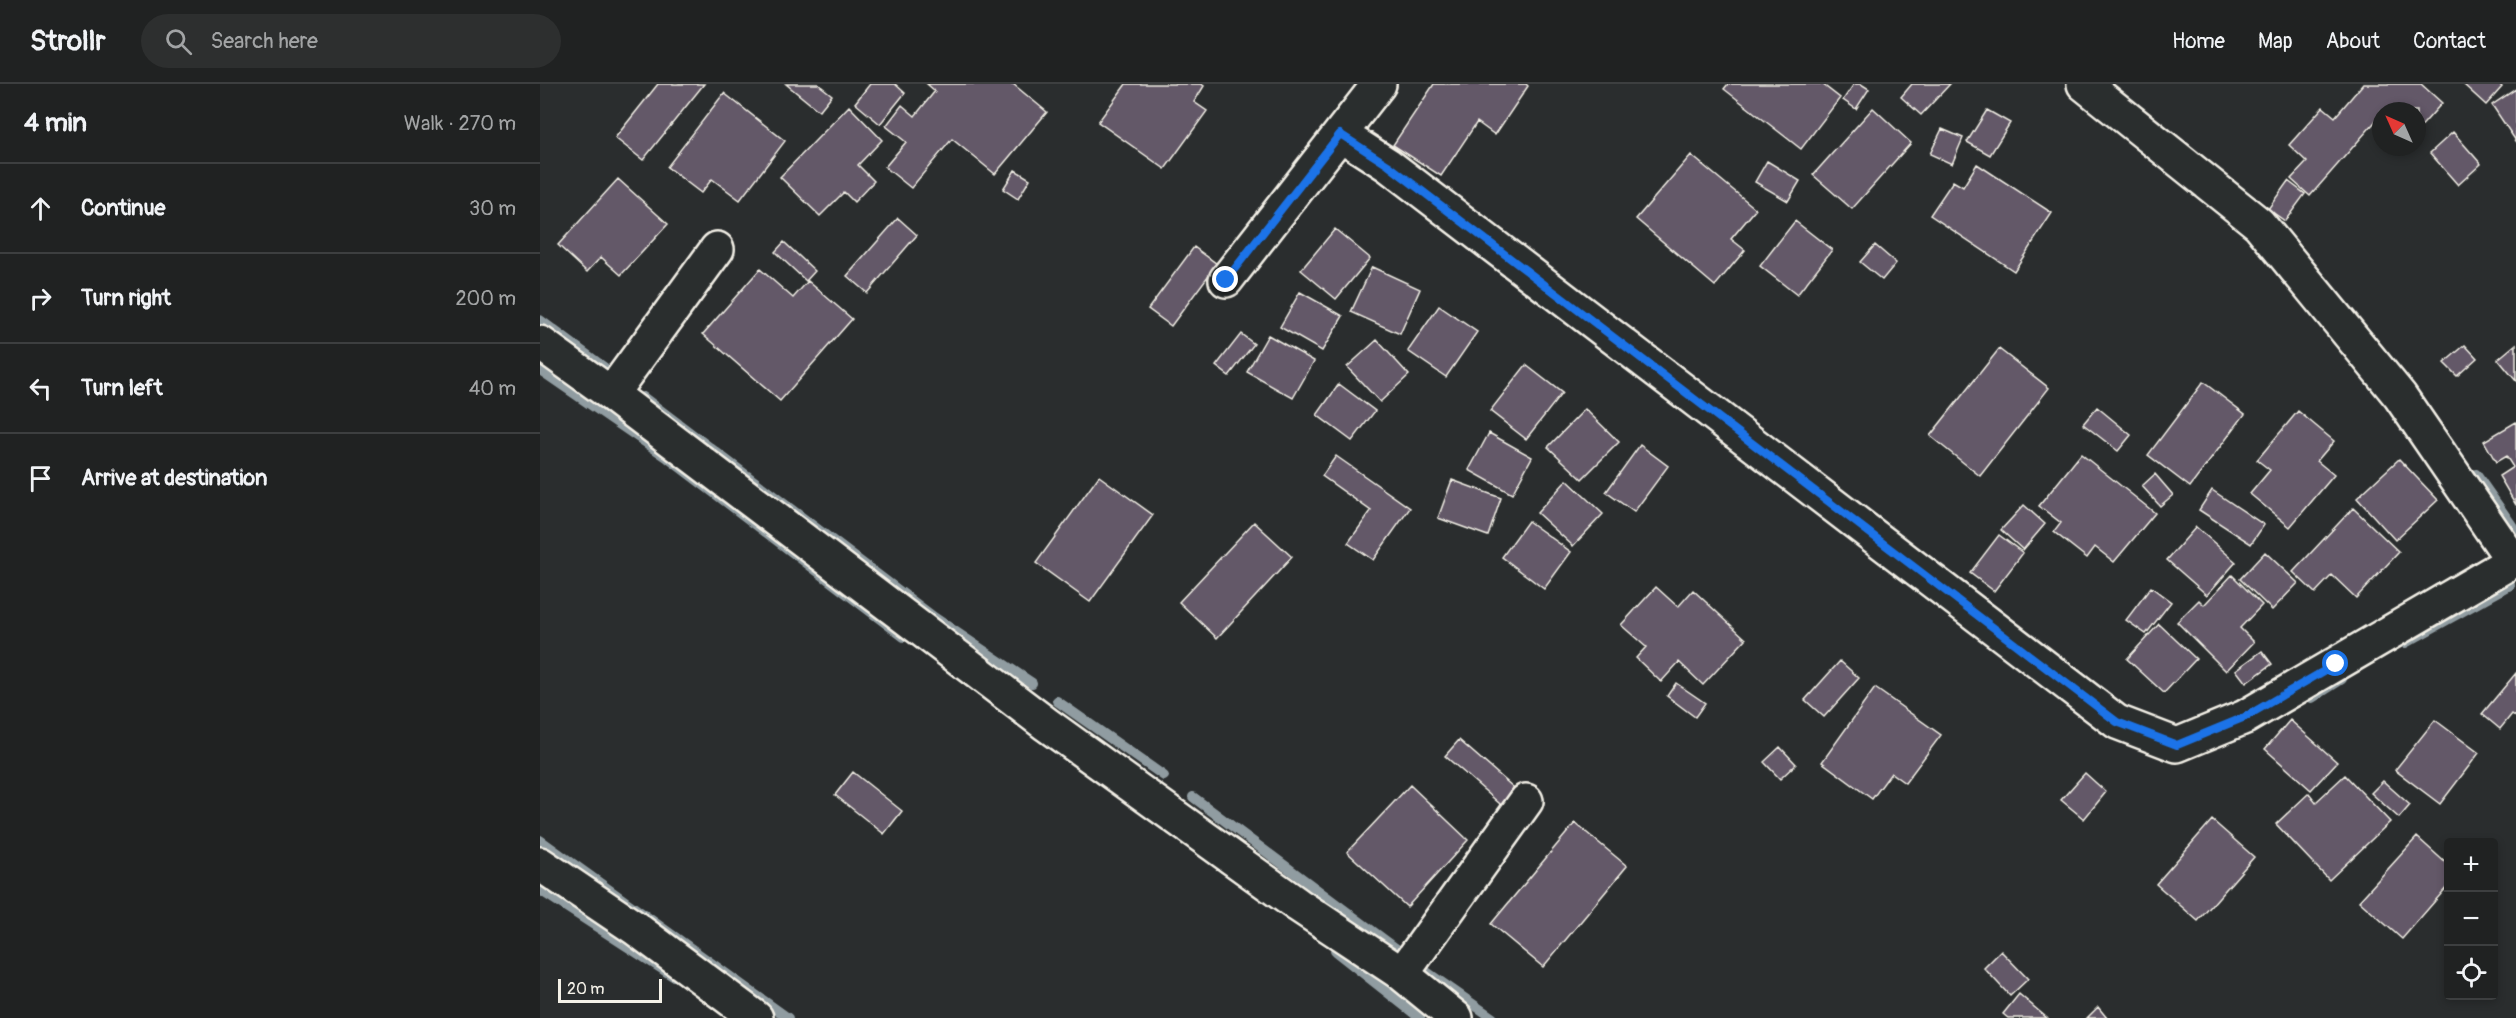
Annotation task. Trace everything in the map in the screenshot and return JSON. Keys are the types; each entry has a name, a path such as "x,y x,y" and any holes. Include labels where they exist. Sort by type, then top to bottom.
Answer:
{"street":[{"path":"1226,280 1379,84"},
{"path":"1340,134 1388,165 2117,722 2177,745 2245,717 2514,560 2400,396 2259,224 2084,84"},
{"path":"610,394 717,249"},
{"path":"540,343 1046,724 1298,905 1402,974 1456,1018"},
{"path":"1402,974 1526,801"},
{"path":"540,864 635,928 756,1018"}],"building":[{"path":"658,84 704,84 643,160 615,138"},
{"path":"786,84 818,84 832,95 819,111"},
{"path":"870,84 895,84 905,93 880,124 855,103"},
{"path":"927,84 1013,84 1047,112 995,174 952,139 911,188 885,167 906,142 886,126 902,105 915,116 935,91"},
{"path":"1126,84 1201,84 1204,86 1194,102 1207,111 1165,169 1098,122"},
{"path":"1434,84 1526,84 1528,86 1495,135 1477,122 1441,176 1393,145"},
{"path":"1728,84 1822,84 1840,98 1801,149 1724,89"},
{"path":"1854,84 1861,84 1869,89 1856,109 1843,100"},
{"path":"1912,84 1950,84 1921,115 1901,97"},
{"path":"2363,84 2421,84 2442,103 2426,121 2426,102 2372,102 2372,125 2310,196 2291,179 2307,162 2289,145 2323,107 2335,117"},
{"path":"2463,84 2499,84 2502,87 2486,105"},
{"path":"2516,89 2516,141 2492,105"},
{"path":"724,93 785,141 740,200 712,179 701,193 667,167"},
{"path":"849,106 882,140 858,165 874,181 854,202 844,192 820,216 780,177"},
{"path":"1873,108 1911,143 1852,209 1813,175"},
{"path":"1987,110 2010,123 1990,155 1967,142"},
{"path":"1942,129 1963,138 1952,164 1930,154"},
{"path":"2453,132 2481,164 2458,185 2430,153"},
{"path":"1691,155 1756,209 1731,239 1745,250 1715,286 1636,219"},
{"path":"1767,161 1800,181 1788,201 1755,182"},
{"path":"1977,164 2052,213 2014,271 1930,215 1953,181 1963,187"},
{"path":"1015,170 1030,179 1018,199 1003,189"},
{"path":"618,179 668,224 621,275 601,257 587,272 558,245"},
{"path":"2288,181 2305,194 2285,221 2268,209"},
{"path":"898,218 917,235 867,293 847,276"},
{"path":"1795,221 1832,250 1797,295 1760,266"},
{"path":"1335,229 1370,258 1336,299 1301,270"},
{"path":"784,242 815,271 806,281 775,252"},
{"path":"1875,245 1896,263 1882,280 1860,262"},
{"path":"1194,247 1217,264 1171,326 1148,309"},
{"path":"1372,267 1420,289 1400,334 1351,312"},
{"path":"760,269 793,298 808,281 852,319 780,401 703,334"},
{"path":"1300,292 1343,316 1322,351 1280,327"},
{"path":"1439,306 1477,332 1446,377 1408,351"},
{"path":"1241,334 1254,344 1229,376 1216,366"},
{"path":"1268,335 1314,361 1293,398 1247,372"},
{"path":"1377,340 1409,375 1380,402 1347,367"},
{"path":"2516,344 2516,381 2498,359"},
{"path":"2465,345 2477,358 2457,376 2444,363"},
{"path":"1999,349 2049,388 1980,476 1930,436"},
{"path":"1526,365 1562,393 1526,439 1490,411"},
{"path":"2203,382 2245,414 2190,487 2148,455"},
{"path":"1339,384 1375,411 1352,441 1317,415"},
{"path":"2097,407 2131,435 2118,451 2083,424"},
{"path":"1585,409 1619,442 1582,479 1548,447"},
{"path":"2298,411 2334,441 2317,461 2334,475 2290,527 2250,494 2270,470 2257,460"},
{"path":"2516,422 2516,505 2499,476 2513,467 2506,456 2496,462 2484,441"},
{"path":"1489,433 1532,457 1512,494 1469,470"},
{"path":"1640,445 1668,466 1634,512 1606,492"},
{"path":"2081,454 2155,513 2114,562 2095,547 2087,558 2054,532 2061,523 2039,506"},
{"path":"1336,456 1410,508 1373,560 1348,543 1371,511 1322,476"},
{"path":"2399,459 2438,500 2395,540 2357,498"},
{"path":"2155,474 2173,495 2160,506 2142,486"},
{"path":"1099,476 1153,515 1090,602 1036,563"},
{"path":"1452,480 1501,498 1488,536 1438,518"},
{"path":"1567,480 1603,514 1573,546 1537,513"},
{"path":"2212,490 2264,525 2251,544 2199,510"},
{"path":"2024,505 2045,524 2023,550 2001,530"},
{"path":"2353,508 2399,552 2356,598 2332,575 2315,593 2293,572"},
{"path":"1528,521 1571,552 1544,589 1502,557"},
{"path":"1254,522 1292,557 1217,638 1179,602"},
{"path":"2196,527 2236,562 2207,595 2167,560"},
{"path":"1999,535 2023,553 1994,591 1970,573"},
{"path":"2265,552 2298,583 2272,610 2240,579"},
{"path":"2232,575 2262,605 2240,628 2254,642 2226,671 2177,622 2199,600 2204,605"},
{"path":"1656,587 1678,607 1693,590 1746,639 1703,685 1679,662 1661,682 1636,658 1646,647 1621,625"},
{"path":"2151,587 2171,602 2146,634 2126,620"},
{"path":"2159,624 2196,659 2164,693 2127,659"},
{"path":"2262,651 2272,664 2246,683 2236,670"},
{"path":"1840,661 1859,678 1824,717 1805,700"},
{"path":"2516,673 2516,717 2512,714 2500,729 2482,714"},
{"path":"1676,683 1705,703 1695,717 1667,696"},
{"path":"1875,688 1941,735 1905,783 1891,773 1872,799 1822,762"},
{"path":"2290,720 2337,762 2311,790 2265,749"},
{"path":"2435,720 2479,753 2440,804 2395,770"},
{"path":"1459,740 1521,794 1507,810 1445,756"},
{"path":"1780,747 1796,764 1780,779 1764,762"},
{"path":"853,772 902,811 884,834 835,795"},
{"path":"2085,773 2106,792 2084,819 2061,800"},
{"path":"2345,775 2390,822 2329,880 2276,824 2309,793 2316,802"},
{"path":"2383,781 2410,805 2399,818 2371,793"},
{"path":"1410,785 1468,840 1407,907 1347,852"},
{"path":"2212,820 2254,857 2198,921 2156,884"},
{"path":"1575,823 1627,866 1543,967 1491,924"},
{"path":"2417,837 2444,861 2444,891 2402,939 2359,901"},
{"path":"2001,951 2028,979 2010,996 1984,968"},
{"path":"2019,994 2047,1018 2008,1018 2003,1014"},
{"path":"2098,1007 2107,1018 2087,1018"}],"waterway":[{"path":"540,320 605,368"},
{"path":"540,370 668,458 904,637"},
{"path":"643,397 935,618 1032,683"},
{"path":"2476,474 2516,531"},
{"path":"2405,643 2510,585"},
{"path":"2312,698 2342,679"},
{"path":"1057,701 1164,776"},
{"path":"1193,797 1398,950"},
{"path":"540,840 788,1018"},
{"path":"540,890 673,976"},
{"path":"1335,951 1420,1018"},
{"path":"1424,970 1493,1018"}],"route":[{"path":"1226,280 1340,134 1388,165 2117,722 2177,745 2245,717 2336,664"}]}
